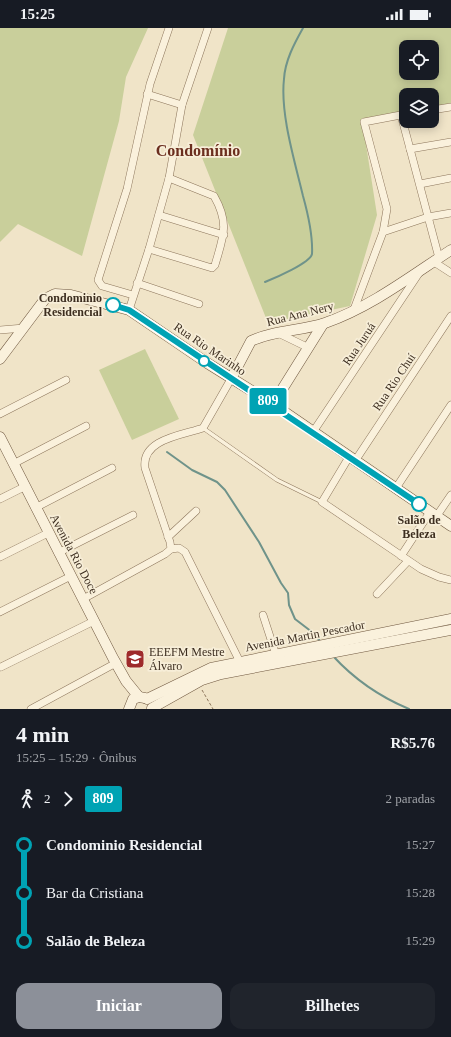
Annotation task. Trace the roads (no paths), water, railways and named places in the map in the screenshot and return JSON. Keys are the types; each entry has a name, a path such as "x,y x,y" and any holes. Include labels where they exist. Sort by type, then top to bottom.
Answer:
{"street":[{"path":"133,296 102,286 98,280 127,189 147,94 169,28"},
{"path":"129,310 149,249 169,178 182,105 208,28"},
{"path":"147,94 182,105"},
{"path":"439,109 451,106"},
{"path":"353,312 382,235 387,209 364,124 365,120 399,116"},
{"path":"406,128 410,149 428,217 436,260 451,273"},
{"path":"410,149 451,142"},
{"path":"149,249 212,268 215,265 224,235 224,223 214,196 169,178"},
{"path":"420,184 451,178"},
{"path":"382,235 428,217 451,213"},
{"path":"159,215 224,235"},
{"name":"Rua Ana Nery","path":"231,379 251,341 278,333 323,324 353,312 372,302 451,250"},
{"name":"Rua Juruá","path":"313,432 423,268"},
{"path":"137,283 198,304"},
{"name":"Rua Rio Marinho","path":"0,359 45,299 55,294 80,296 129,310 231,379 273,404 451,526"},
{"name":"Rua Rio Chuí","path":"322,502 451,316"},
{"path":"273,404 323,324"},
{"path":"0,330 24,328"},
{"path":"278,333 309,348"},
{"path":"171,550 145,468 145,460 150,450 155,445 168,439 203,428 231,379"},
{"path":"0,414 66,380"},
{"path":"396,488 451,405"},
{"path":"13,464 86,426"},
{"name":"Avenida Rio Doce","path":"1,440 136,702 150,702 152,709"},
{"path":"35,508 112,468"},
{"path":"0,499 24,487"},
{"path":"400,556 433,514 451,495"},
{"path":"322,502 408,561 431,574 451,580"},
{"path":"168,538 196,511"},
{"path":"58,553 133,515"},
{"path":"0,557 48,533"},
{"path":"83,599 171,550 179,548 185,552 240,662"},
{"path":"377,594 408,561"},
{"path":"0,612 71,576"},
{"path":"263,615 276,655"},
{"name":"Avenida Martin Pescador","path":"136,702 205,670 451,620"},
{"path":"0,667 94,622"},
{"name":"Avenida Martin Pescador","path":"152,709 198,682 221,674 451,630"},
{"path":"31,709 116,663"}],"lane":[{"path":"203,428 277,480 322,502"}],"waterway":[{"path":"265,282 299,266 310,258 312,254 310,225 289,138 283,93 288,59 303,28"},
{"path":"167,452 192,470 217,482 225,490 259,542 288,593 289,605 295,619 312,632 320,641"},
{"path":"333,656 350,673 368,687 387,699 409,709"}],"place":[{"name":"Condominio Residencial","path":"113,305"},
{"name":"Salão de Beleza","path":"419,504"},
{"name":"EEEFM Mestre Álvaro","path":"135,659"}],"district":[{"name":"Condomínio","path":"198,150"}]}
